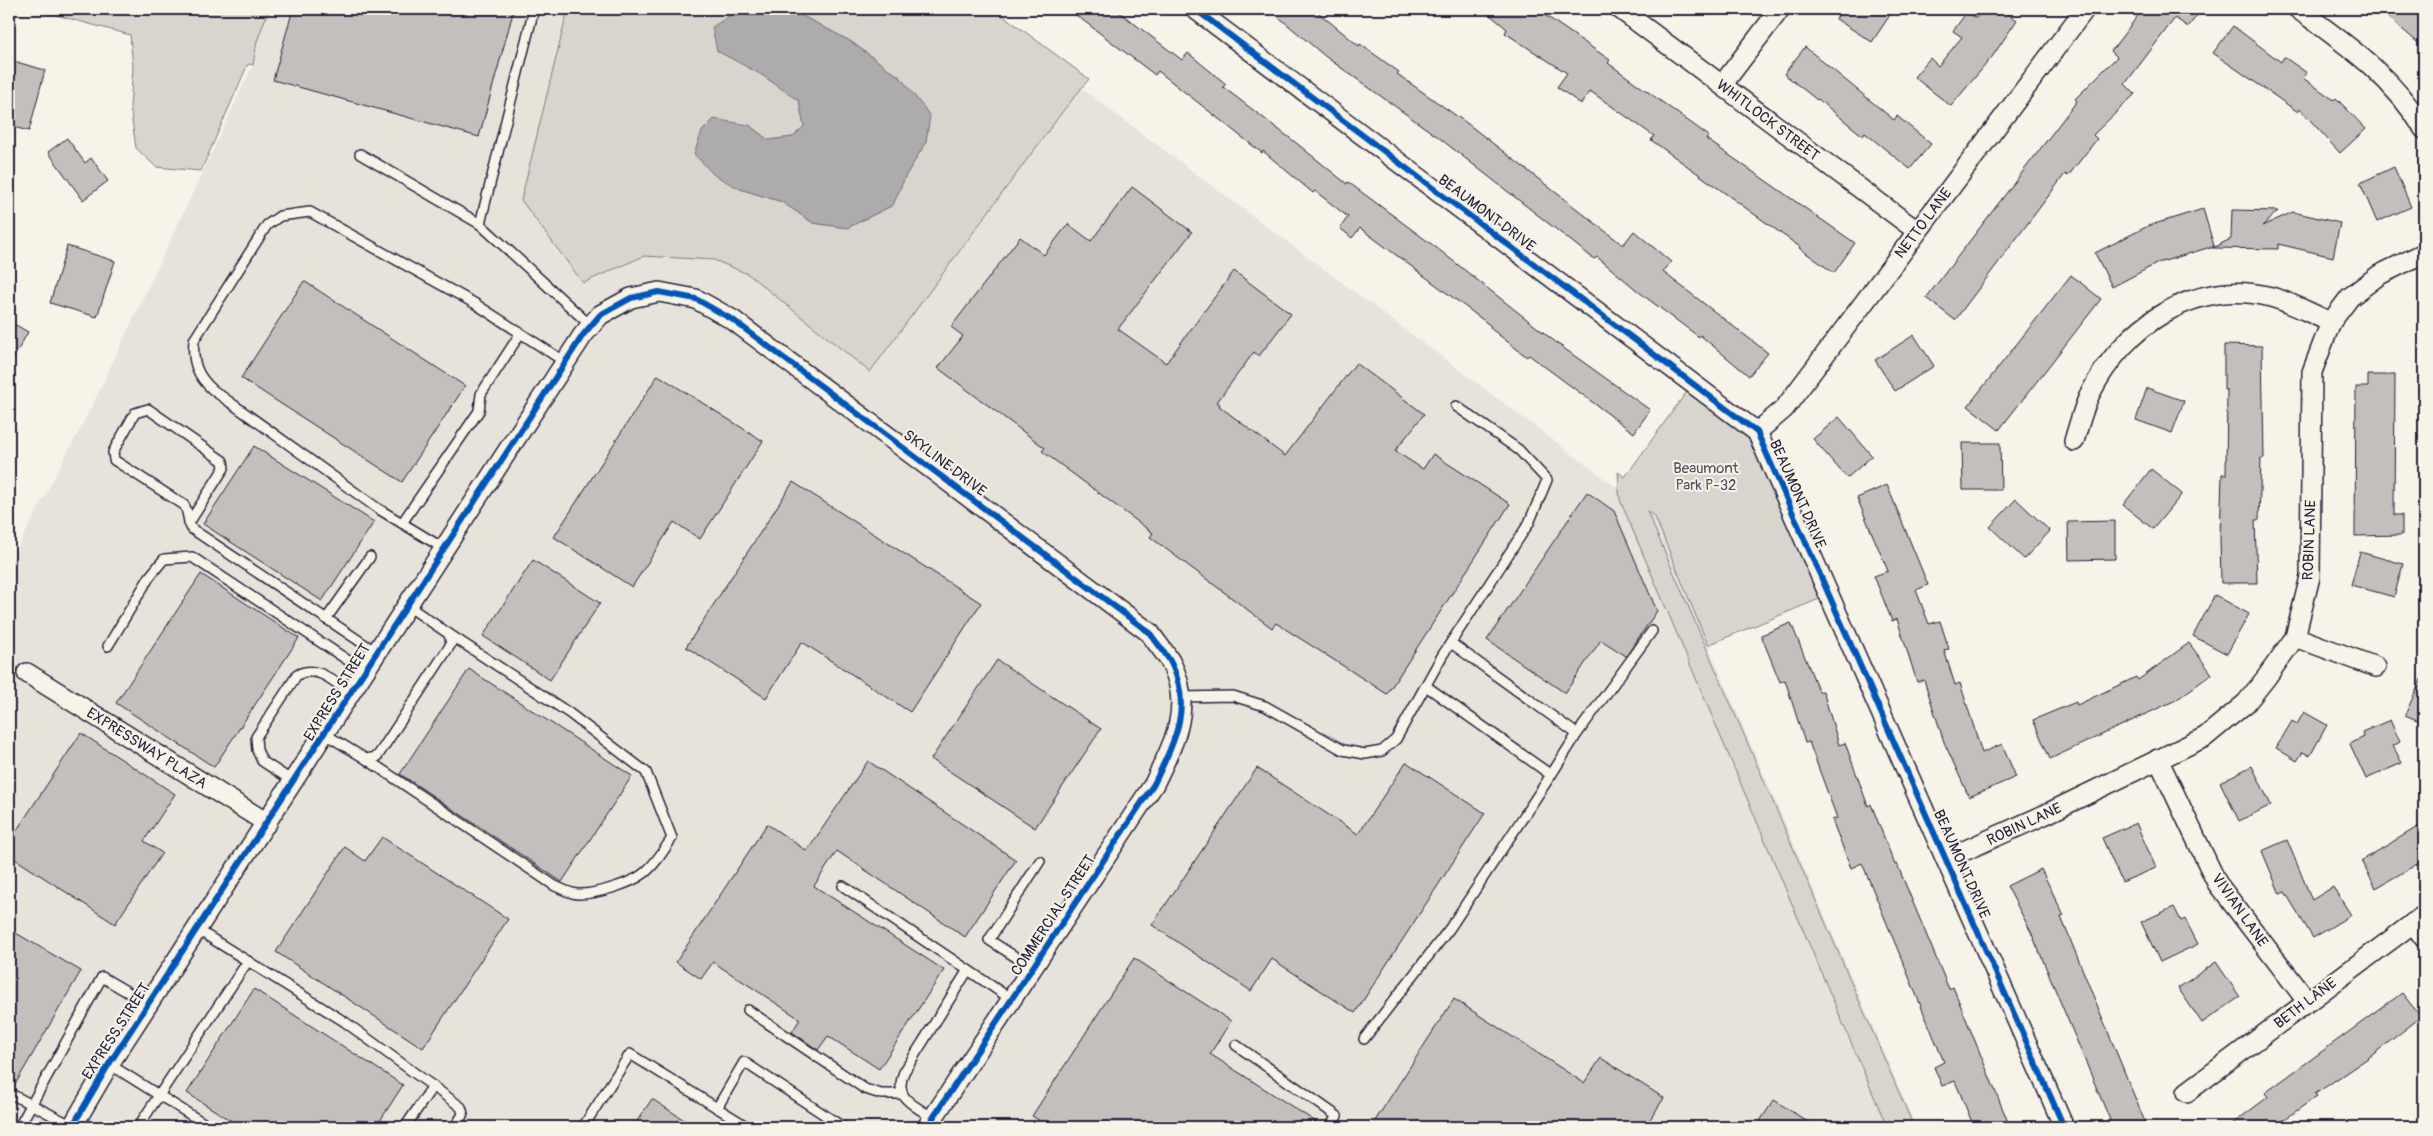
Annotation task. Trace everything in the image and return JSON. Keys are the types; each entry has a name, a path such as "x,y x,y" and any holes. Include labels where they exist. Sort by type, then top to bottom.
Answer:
{"street":[{"name":"BEAUMONT DRIVE","path":"1194,9 1757,432 2064,1127"},
{"name":"WHITLOCK STREET","path":"1620,9 1916,231"},
{"path":"1722,86 1780,9"},
{"name":"NETTO LANE","path":"1757,432 1784,409 1916,231 2085,9"},
{"path":"2298,9 2383,75 2411,107 2424,129"},
{"name":"ROBIN LANE","path":"1946,859 2044,815 2204,737 2246,703 2295,636 2310,577 2312,372 2331,322 2350,297 2379,275 2424,254"},
{"name":"SKYLINE DRIVE","path":"645,294 659,292 696,299 733,320 1150,633 1171,664 1179,681 1182,703"},
{"path":"2074,441 2090,394 2110,361 2124,343 2156,316 2179,303 2205,296 2239,292 2271,297 2331,322"},
{"name":"EXPRESS STREET","path":"73,1127 109,1064 198,930 376,652 408,606 443,548 565,362 600,315 631,298 645,294"},
{"path":"2295,636 2376,666"},
{"name":"EXPRESSWAY PLAZA","path":"26,674 267,823"},
{"name":"COMMERCIAL STREET","path":"929,1125 1154,784 1174,742 1182,703"},
{"name":"VIVIAN LANE","path":"2158,759 2217,883 2307,1001"},
{"name":"BETH LANE","path":"2187,1092 2307,1001 2421,926"}],"lane":[{"path":"480,224 534,9"},
{"path":"360,154 480,224 591,326"},
{"path":"443,548 369,502 203,381 196,369 193,356 194,340 267,225 280,216 310,212 474,303 565,362"},
{"path":"402,523 479,411 481,394 520,334"},
{"path":"1182,703 1232,696 1265,706 1343,750 1365,754 1382,751 1396,739 1451,643 1529,523 1548,480 1519,450 1456,406"},
{"path":"189,523 224,468 223,461 148,409 140,410 135,413 112,456 118,463 184,505 189,523 192,529 376,652"},
{"path":"108,646 150,576 164,559 192,557 364,671"},
{"path":"326,619 370,557"},
{"path":"325,734 366,759 547,881 571,893 580,894 619,886 643,874 672,838 646,772 569,713 408,606"},
{"path":"1364,1039 1450,928 1577,734 1652,631"},
{"path":"366,759 378,757 451,644 449,634"},
{"path":"1451,643 1577,734"},
{"path":"294,782 262,761 257,750 256,737 297,675 306,670 316,671 350,693"},
{"path":"1426,686 1551,775"},
{"path":"1034,968 989,940 1040,861"},
{"path":"843,886 1011,999"},
{"path":"198,930 344,1022 462,1107 463,1114 455,1127"},
{"path":"138,1127 248,961"},
{"path":"929,1125 901,1094 899,1085 904,1072 968,970"},
{"path":"19,1127 102,977 148,1004"},
{"path":"748,1010 865,1090 882,1094 901,1094"},
{"path":"1236,1045 1337,1116 1330,1127"},
{"path":"583,1127 630,1054 748,1127"},
{"path":"717,1108 744,1062 844,1127"},
{"path":"109,1064 210,1127"},
{"path":"405,1127 432,1086"},
{"path":"9,1092 73,1127"}],"shaded area":[{"path":"264,9 975,9 1655,516 1708,645 1916,1127 9,1127 9,564 91,408 253,65"},
{"path":"766,9 799,14 850,41 901,78 930,116 926,142 905,177 893,205 847,228 813,223 782,202 740,189 714,175 694,154 702,131 714,119 749,125 768,140 793,137 804,126 799,101 762,75 717,51 712,27 734,13"}],"green space":[{"path":"34,9 269,9 257,41 253,65 248,64 201,171 156,167 136,148 130,106 133,68 130,35"},
{"path":"568,9 766,9 734,13 762,75 799,101 804,126 793,137 768,140 749,125 740,189 782,202 813,223 847,228 893,205 905,177 926,142 901,78 850,41 799,14 774,9 994,9 1089,79 1063,111 870,372 748,274 714,260 644,256 583,283 521,200"},
{"name":"Beaumont Park P-32","path":"1693,383 1757,432 1829,595 1708,645 1655,517 1647,511 1914,1127 1887,1127 1620,500 1617,488 1619,485 1618,472 1625,477"}],"building":[{"path":"293,9 514,9 479,137 273,80"},
{"path":"1068,9 1115,9 1182,60 1188,53 1226,84 1223,87 1347,184 1348,182 1438,249 1558,344 1650,410 1634,433 1529,355 1527,357 1490,328 1491,326 1360,228 1352,238 1340,228 1348,217 1315,191 1313,193 1263,151 1262,153 1158,71 1155,75"},
{"path":"1269,9 1314,9 1359,46 1360,44 1399,72 1397,74 1468,124 1623,245 1634,231 1671,262 1663,272 1768,353 1749,376 1700,335 1699,337 1644,296 1597,257 1594,259 1438,137 1326,57"},
{"path":"1483,9 1536,9 1610,60 1608,63 1709,136 1706,139 1855,243 1834,273 1651,140 1654,136 1590,91 1581,104 1557,87 1567,73 1505,33 1507,29"},
{"path":"1842,9 1894,9 1872,42 1836,19"},
{"path":"1982,9 2000,9 2017,20 1992,57 1951,106 1914,77 1930,58 1938,66 1962,37 1953,31 1967,12 1976,18"},
{"path":"2143,9 2202,9 2188,27 2175,18 2125,84 2135,94 2093,135 2097,139 2068,176 2065,174 1955,320 1926,298 2077,101 2075,99 2117,57 2111,51"},
{"path":"2379,9 2424,9 2424,48"},
{"path":"2233,26 2281,62 2284,57 2307,73 2303,78 2334,100 2336,98 2366,129 2340,153 2300,109 2298,112 2213,53"},
{"path":"1805,47 1894,120 1897,116 1931,144 1910,169 1865,133 1863,136 1784,74"},
{"path":"9,60 45,70 29,131 9,126"},
{"path":"67,138 85,163 91,158 108,181 83,200 48,152"},
{"path":"2394,167 2411,207 2377,222 2360,183"},
{"path":"1132,187 1192,232 1118,329 1166,363 1234,271 1291,314 1259,356 1254,352 1217,402 1220,404 1219,406 1285,456 1356,363 1424,414 1395,451 1423,469 1433,454 1510,504 1387,694 1276,623 1272,628 1150,537 1153,533 1042,451 1045,448 938,368 963,336 951,327 1020,237 1044,255 1068,224 1091,241"},
{"path":"2203,209 2214,246 2158,263 2112,287 2095,253 2148,226"},
{"path":"2232,210 2278,211 2262,226 2293,212 2340,223 2333,257 2278,244 2278,249 2212,248 2231,239"},
{"path":"67,246 115,261 97,317 50,303"},
{"path":"2071,275 2101,299 1999,430 1968,406"},
{"path":"304,281 465,386 402,482 241,378"},
{"path":"9,321 28,332 9,366"},
{"path":"1914,335 1934,366 1895,391 1875,360"},
{"path":"2224,345 2262,346 2264,458 2261,458 2259,520 2255,520 2257,583 2221,583 2222,474 2226,474 2227,390 2224,390"},
{"path":"658,375 763,441 700,539 674,522 632,587 554,537"},
{"path":"2368,375 2395,375 2394,515 2402,515 2402,535 2355,536 2356,387 2368,387"},
{"path":"2147,388 2184,401 2172,433 2136,420"},
{"path":"1839,417 1872,456 1847,478 1813,439"},
{"path":"1962,443 2000,443 2001,490 1963,490"},
{"path":"254,446 374,522 322,601 203,524"},
{"path":"2151,469 2182,494 2153,529 2123,505"},
{"path":"793,482 981,603 910,712 802,642 766,698 686,647"},
{"path":"1887,485 1928,585 1916,590 1929,624 1940,621 1949,649 1944,650 1955,685 1960,683 1982,753 2002,744 2016,777 1969,797 1944,742 1924,680 1917,682 1897,619 1892,621 1874,576 1888,571 1857,498"},
{"path":"1587,492 1614,511 1657,611 1626,656 1601,640 1565,693 1487,640"},
{"path":"2016,499 2050,531 2024,559 1990,527"},
{"path":"2115,521 2115,559 2069,560 2068,522"},
{"path":"2360,552 2403,564 2394,597 2351,585"},
{"path":"533,560 600,603 550,680 483,636"},
{"path":"201,574 299,638 214,767 116,703"},
{"path":"2215,595 2249,614 2227,654 2193,636"},
{"path":"1791,623 1819,692 1823,691 1839,745 1845,743 1868,806 1871,804 1895,865 1897,864 1949,989 1953,987 2010,1127 1974,1127 1955,1081 1942,1086 1934,1067 1944,1062 1862,863 1851,868 1832,820 1837,818 1809,742 1805,743 1785,680 1780,682 1761,635"},
{"path":"2189,643 2212,674 2176,700 2050,759 2033,720 2076,702 2077,705 2136,677 2138,680"},
{"path":"997,660 1101,729 1035,828 931,759"},
{"path":"469,669 632,776 562,882 400,774"},
{"path":"2424,673 2424,723 2405,715"},
{"path":"2304,712 2327,725 2310,756 2303,752 2297,761 2276,748 2292,721 2297,724"},
{"path":"2390,720 2400,742 2393,746 2402,763 2366,779 2350,744 2364,737 2362,732"},
{"path":"81,733 175,794 144,841 162,853 115,924 9,855 9,842"},
{"path":"868,761 1016,860 965,937 837,851 814,886 944,970 879,1069 828,1036 818,1050 792,1032 800,1019 713,962 701,979 676,962 767,824 807,851"},
{"path":"1406,762 1485,813 1355,1013 1272,959 1251,991 1152,925 1257,768 1358,834"},
{"path":"2252,766 2271,805 2239,821 2220,782"},
{"path":"2136,823 2156,868 2122,882 2102,838"},
{"path":"2424,823 2424,860 2376,888 2361,861"},
{"path":"382,837 508,919 423,1048 276,952 345,847 365,861"},
{"path":"2287,840 2312,900 2333,887 2351,915 2313,938 2285,892 2280,894 2262,851"},
{"path":"2041,869 2064,916 2061,917 2147,1127 2113,1127 2031,932 2007,886"},
{"path":"2174,907 2181,921 2185,919 2198,944 2160,962 2141,922"},
{"path":"9,929 81,971 13,1088 9,1087"},
{"path":"1134,958 1231,1021 1210,1054 1324,1127 1050,1127 1032,1116"},
{"path":"2216,962 2240,997 2202,1023 2178,988"},
{"path":"254,989 403,1085 376,1127 241,1127 187,1093"},
{"path":"2402,993 2421,1017 2371,1056 2315,1094 2317,1096 2274,1127 2228,1127 2268,1097 2265,1093"},
{"path":"1454,999 1584,1083 1601,1058 1664,1098 1645,1127 1371,1127"},
{"path":"652,1099 695,1127 633,1127"},
{"path":"1774,1100 1816,1127 1756,1127"}],"cycle path":[{"path":"1195,9 1757,432 2064,1127"},
{"path":"72,1127 109,1064 583,335 600,315 631,298 659,292 696,299 733,320 1150,633 1170,661 1178,681 1181,697 1178,726 1168,755 1154,784 927,1127"}]}
